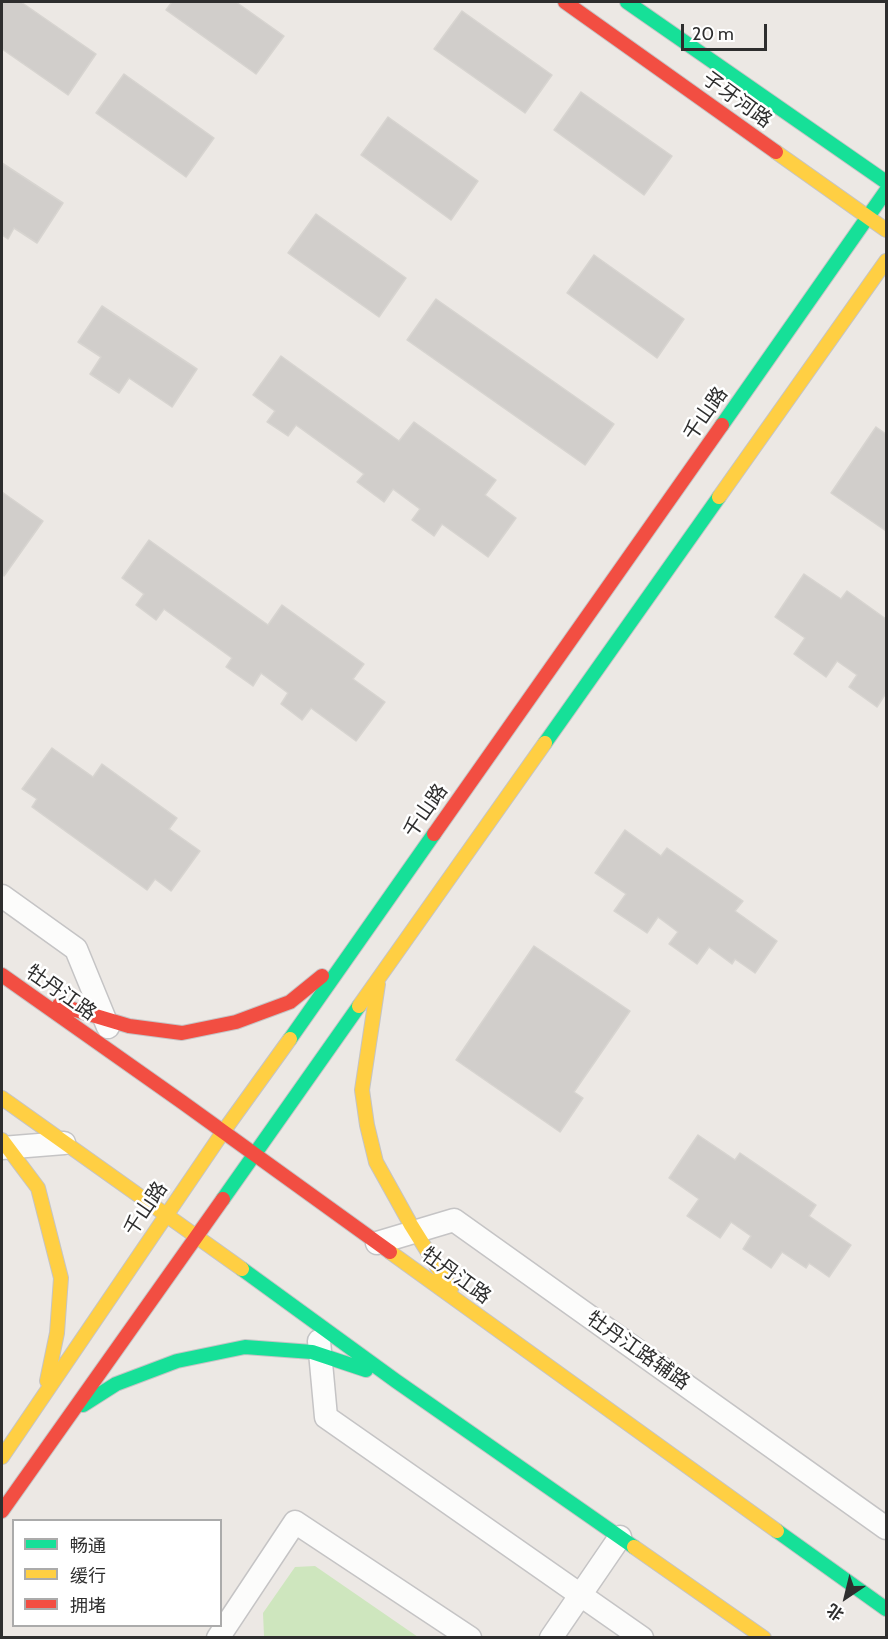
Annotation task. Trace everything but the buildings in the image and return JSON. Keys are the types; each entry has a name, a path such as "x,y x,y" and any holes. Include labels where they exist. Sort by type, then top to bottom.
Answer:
{"street":[{"name":"子牙河路","path":"565,2 886,230"},
{"name":"子牙河路","path":"627,2 886,182"},
{"name":"千山路","path":"2,1457 223,1132 886,191"},
{"path":"2,1511 886,261"},
{"path":"2,896 76,949 121,1059"},
{"path":"36,998 129,1026 182,1034 236,1022 290,1002 348,955"},
{"name":"牡丹江路","path":"2,975 886,1609"},
{"path":"378,978 362,1090 376,1162 415,1232 460,1302"},
{"path":"2,1098 396,1381 620,1537 757,1636"},
{"path":"3,1145 64,1143"},
{"path":"3,1145 38,1188 61,1278 57,1333 45,1393"},
{"name":"牡丹江路辅路","path":"377,1243 454,1220 886,1528"},
{"path":"318,1324 326,1417 642,1638"},
{"path":"72,1412 116,1384 177,1360 245,1347 312,1352 396,1381"},
{"path":"218,1638 295,1522 470,1638"},
{"path":"551,1638 620,1537"}],"green space":[{"path":"315,1566 418,1637 266,1638 263,1613 295,1567"}],"traffic: fast":[{"path":"627,2 886,182"},
{"path":"722,425 886,191"},
{"path":"545,743 719,497"},
{"path":"290,1039 434,834"},
{"path":"223,1199 359,1006"},
{"path":"242,1269 396,1381 634,1547"},
{"path":"83,1405 116,1384 177,1361 245,1347 312,1352 366,1370"},
{"path":"777,1531 886,1609"}],"traffic: slow":[{"path":"776,152 886,230"},
{"path":"719,497 886,261"},
{"path":"359,1006 545,743"},
{"path":"378,984 362,1090 367,1125 376,1162 411,1225 451,1289"},
{"path":"2,1457 223,1132 290,1039"},
{"path":"2,1098 242,1269"},
{"path":"2,1140 38,1188 61,1278 57,1333 47,1381"},
{"path":"390,1252 777,1531"},
{"path":"634,1547 764,1638"}],"traffic: jam":[{"path":"565,2 776,152"},
{"path":"434,834 722,425"},
{"path":"2,975 390,1252"},
{"path":"59,1005 129,1026 182,1033 236,1022 290,1002 322,976"},
{"path":"2,1511 223,1199"}]}
